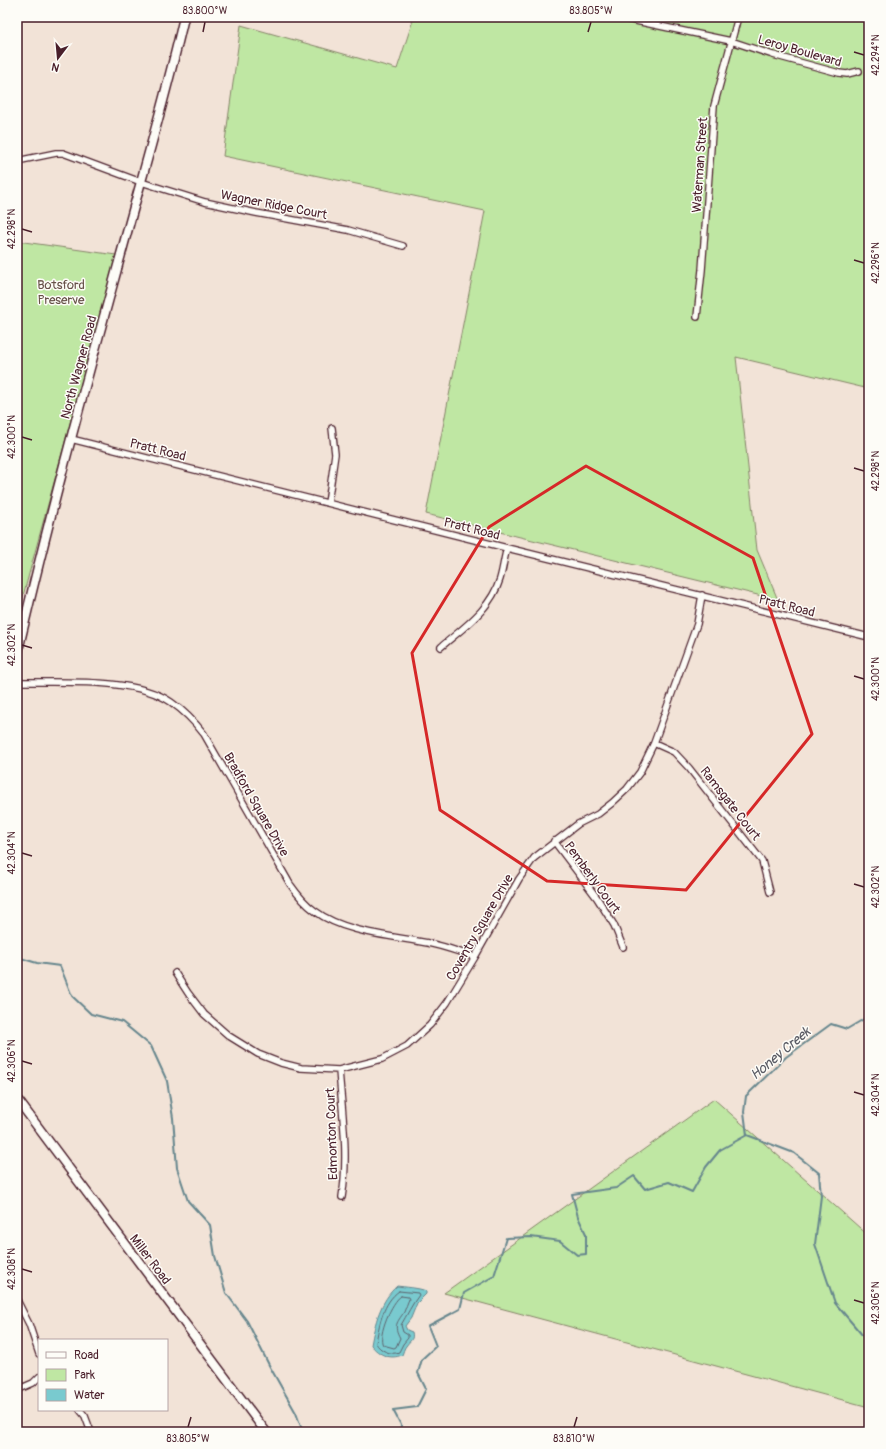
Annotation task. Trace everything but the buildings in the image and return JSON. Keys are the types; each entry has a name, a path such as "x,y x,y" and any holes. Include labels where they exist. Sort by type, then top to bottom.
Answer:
{"main road":[{"name":"North Wagner Road","path":"17,655 34,582 71,439 142,182 184,17"},
{"name":"Miller Road","path":"17,1099 266,1432"}],"street":[{"name":"Leroy Boulevard","path":"618,17 731,41 773,55 839,73 847,74 859,72"},
{"name":"Waterman Street","path":"697,317 702,270 714,106 738,17"},
{"name":"Wagner Ridge Court","path":"17,161 56,153 63,154 142,182 205,202 348,230 403,246"},
{"path":"328,503 335,454 332,428"},
{"name":"Pratt Road","path":"71,439 869,637"},
{"path":"441,646 465,627 483,610 492,598 500,580 506,548"},
{"name":"Coventry Square Drive","path":"175,973 204,1014 229,1036 258,1054 281,1063 301,1068 339,1070 382,1059 407,1046 430,1024 447,1003 519,879 534,858 554,841 578,824 598,814 627,789 640,772 654,743 697,624 702,595"},
{"name":"Bradford Square Drive","path":"17,682 107,684 150,692 170,701 190,716 204,734 290,884 314,911 330,920 348,927 430,943 475,957"},
{"name":"Ramsgate Court","path":"654,743 674,752 690,768 762,861 770,892"},
{"name":"Pemberly Court","path":"554,841 597,898 614,925 623,947"},
{"name":"Edmonton Court","path":"339,1070 345,1162 345,1180 342,1196"},
{"path":"17,1300 29,1324 38,1351"},
{"path":"17,1390 33,1383 38,1378"},
{"path":"81,1411 85,1416 91,1432"}],"highlighted area":[{"path":"586,466 753,558 812,734 686,890 547,881 440,810 412,653 489,527"}],"green space":[{"path":"414,17 869,17 869,389 736,357 757,550 778,600 426,514 485,211 223,156 241,25 397,69"},
{"name":"Botsford Preserve","path":"17,241 116,255 17,618"},
{"path":"714,1099 869,1236 869,1407 444,1293"}],"water":[{"path":"397,1286 416,1288 426,1291 426,1294 417,1303 411,1318 405,1326 407,1330 412,1332 411,1340 405,1347 402,1355 389,1357 381,1354 371,1345 374,1329 382,1305"}],"waterway":[{"path":"17,957 37,963 60,966 72,996 91,1014 122,1022 151,1046 167,1081 173,1118 177,1168 188,1201 210,1225 215,1256 226,1293 247,1321 270,1367 296,1413 303,1432"},
{"name":"Honey Creek","path":"747,1135 744,1112 746,1096 786,1057 831,1024 847,1029 869,1016"},
{"path":"747,1135 794,1153 819,1173 821,1196 815,1244 835,1303 869,1343"},
{"name":"Honey Creek","path":"400,1432 401,1425 393,1410 417,1407 426,1389 418,1373 422,1359 436,1346 428,1326 460,1309 464,1293 494,1276 506,1238 531,1237 560,1241 577,1255 586,1254 586,1234 578,1217 572,1194 616,1188 634,1176 645,1189 669,1182 692,1192 706,1167 720,1150 747,1135"}]}
